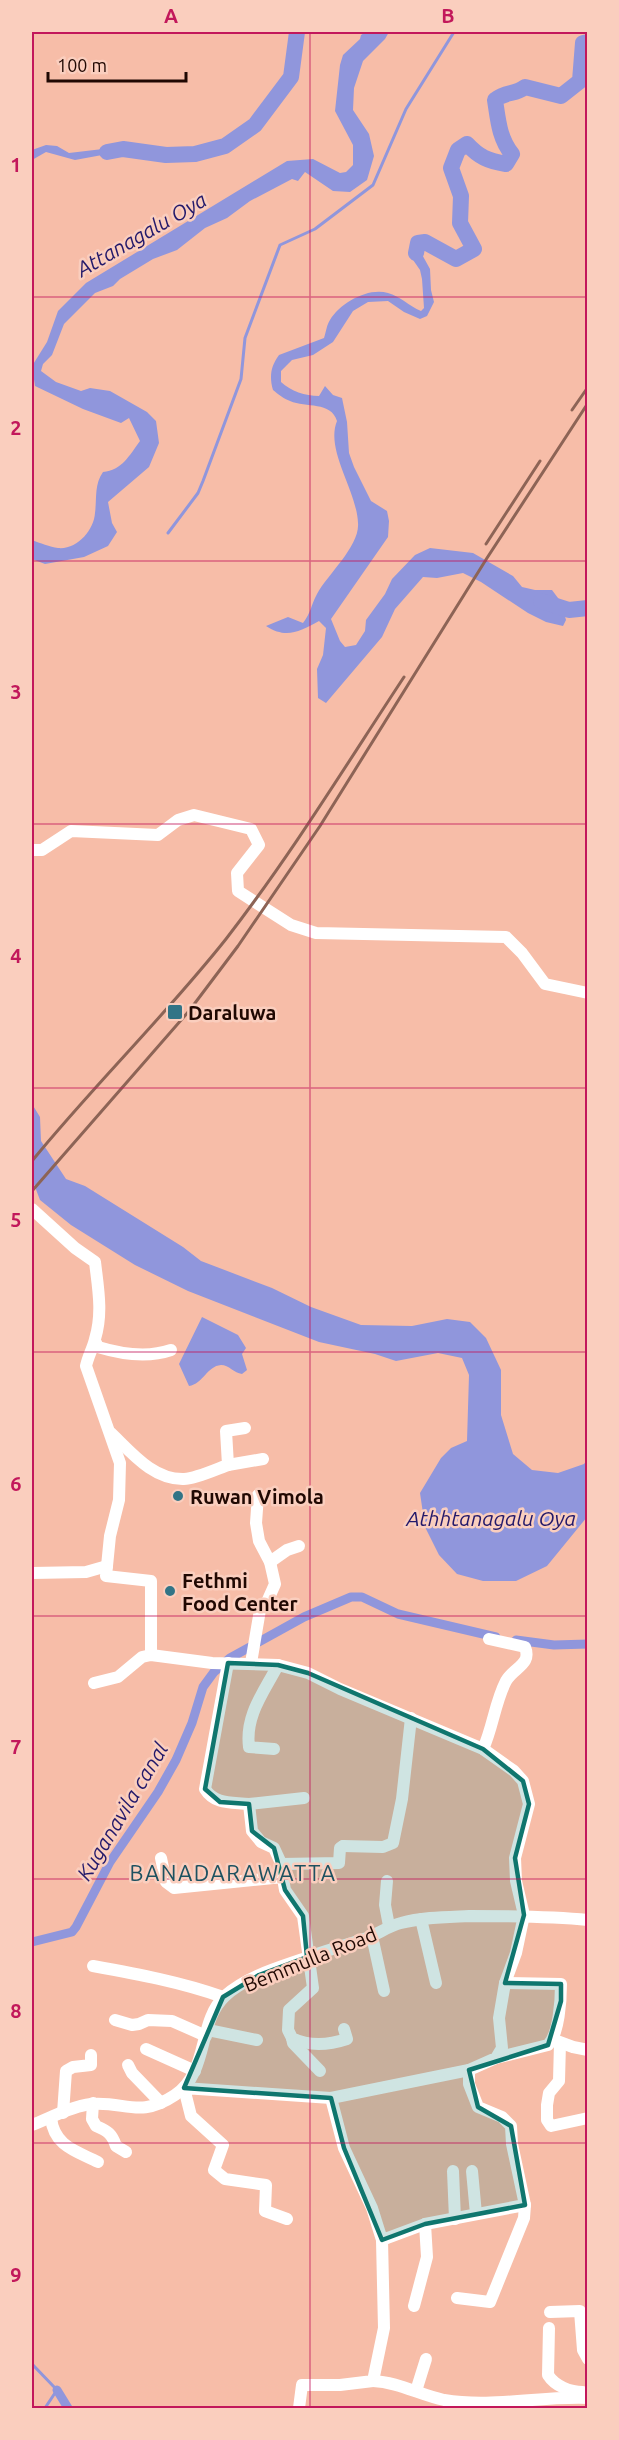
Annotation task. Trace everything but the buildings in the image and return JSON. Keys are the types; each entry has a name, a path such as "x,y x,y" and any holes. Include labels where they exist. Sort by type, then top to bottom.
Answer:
{"street":[{"path":"32,850 42,850 72,831 158,835 178,820 194,814 251,830 259,845 237,873 238,891 291,925 316,933 506,937 522,953 545,984 588,993"},
{"path":"32,1209 75,1248 95,1262 101,1309 95,1341 89,1351 86,1366 120,1463 119,1500 110,1536 106,1576 151,1581 151,1655"},
{"path":"95,1341 98,1347 112,1351 156,1355 171,1350"},
{"path":"228,1465 226,1431 245,1428"},
{"path":"108,1430 146,1466 165,1475 184,1480 228,1465 263,1459"},
{"path":"251,1663 260,1610 267,1602 275,1584 270,1562 259,1541 256,1523 258,1495"},
{"path":"270,1562 287,1550 299,1546"},
{"path":"32,1573 86,1572 107,1566"},
{"path":"483,1749 507,1679 526,1661 528,1654 525,1647 489,1639"},
{"path":"94,1683 118,1677 142,1657 151,1655 212,1663 278,1665 308,1673 340,1689 483,1749 514,1771 523,1781 529,1804 515,1858 516,1881 524,1915 516,1953 505,1983 499,2018 502,2048 496,2058"},
{"path":"228,1663 205,1790 210,1798 220,1802 249,1804 304,1798"},
{"path":"274,1749 249,1747 248,1738 250,1718 278,1665"},
{"path":"281,1864 339,1863 340,1848 343,1846 383,1847 393,1844 402,1799 411,1718"},
{"path":"249,1804 252,1831 261,1842 274,1848 281,1864 285,1890 303,1916 313,1988 289,2010 288,2030 293,2043 320,2071"},
{"path":"161,1858 166,1882 174,1888 283,1877"},
{"path":"387,1881 384,1905 389,1926"},
{"name":"Bemmulla Road","path":"32,2125 93,2103 137,2109 161,2103 184,2088 195,2071 211,2018 223,1997 259,1975 372,1936 389,1926 421,1920 524,1915 588,1920"},
{"path":"421,1920 436,1983"},
{"path":"372,1936 384,1991"},
{"path":"93,1966 147,1975 192,1986 223,1997"},
{"path":"505,1983 561,1984 557,2041 559,2081 549,2093 547,2120 551,2126 588,2118"},
{"path":"115,2020 132,2025 140,2024 148,2019 172,2021 207,2033 257,2040"},
{"path":"292,2038 320,2045 347,2039 345,2029"},
{"path":"287,2219 265,2211 266,2186 225,2180 214,2170 223,2145 191,2116 184,2088 331,2098 464,2071 496,2058 538,2049 557,2041 588,2050"},
{"path":"146,2049 195,2071"},
{"path":"91,2055 91,2065 73,2067 66,2071 57,2115 52,2127 65,2147 98,2162"},
{"path":"128,2065 132,2073 161,2103"},
{"path":"457,2298 490,2302 524,2218 525,2205 511,2126 502,2117 478,2107 464,2071"},
{"path":"331,2098 344,2148 372,2208 382,2240 385,2288 384,2328 373,2381"},
{"path":"93,2103 92,2119 96,2126 107,2131 113,2137 116,2146 126,2152"},
{"path":"453,2171 455,2219"},
{"path":"472,2171 476,2214"},
{"path":"382,2240 425,2224 525,2205"},
{"path":"414,2306 427,2258 425,2224"},
{"path":"549,2312 584,2309 584,2350 588,2359"},
{"path":"549,2328 548,2375 552,2381 566,2389 588,2392"},
{"path":"416,2391 426,2359"},
{"path":"299,2409 302,2385 340,2385 373,2381 388,2381 443,2399 487,2403 542,2404 588,2398"}],"highlighted area":[{"path":"228,1663 278,1665 308,1673 483,1749 523,1781 529,1804 515,1858 524,1915 505,1983 561,1984 561,2001 548,2045 469,2070 478,2107 511,2126 525,2205 425,2224 382,2240 344,2148 331,2098 184,2088 223,1997 259,1975 307,1957 303,1916 285,1890 274,1848 252,1831 249,1804 220,1802 205,1789"}],"water":[{"path":"366,32 389,32 363,61 354,88 353,110 369,134 374,156 367,180 350,192 333,191 305,172 298,181 292,179 250,201 227,218 205,228 177,250 153,259 120,279 113,286 95,293 64,324 52,355 43,364 41,371 56,382 81,391 90,388 110,391 147,412 156,421 159,443 149,467 108,502 112,523 117,532 108,546 84,557 45,564 32,559 32,540 52,547 65,548 83,538 94,519 100,477 103,472 120,465 140,441 129,418 121,423 83,409 35,386 32,366 47,342 58,311 86,283 287,161 313,159 340,173 346,172 353,165 353,145 335,111 340,65 343,55"},
{"path":"46,145 57,146 69,153 128,146 128,154 113,153 75,160 46,152 32,160 32,150"},
{"path":"421,238 426,241 427,245 422,244 419,249 430,269 434,302 427,316 420,319 388,301 368,302 353,311 333,342 313,355 292,360 281,371 281,382 294,390 319,396 325,386 333,395 342,398 347,422 349,453 354,467 371,501 387,511 388,537 331,619 345,647 356,645 365,631 366,620 385,594 392,579 415,555 430,548 473,553 513,576 522,587 552,590 561,602 566,620 563,626 546,622 463,573 437,578 423,577 395,609 382,637 326,703 318,698 317,669 323,655 326,628 319,621 286,633 266,626 288,617 303,623 317,594 354,541 358,523 353,498 335,445 334,432 337,421 334,415 324,408 296,403 281,396 273,390 272,371 279,355 324,338 328,324 340,308 363,294 388,293 421,311 424,308 422,279 420,270 411,257 411,242"},
{"name":"Athhtanagalu Oya","path":"32,1104 40,1117 41,1141 66,1179 85,1186 183,1247 201,1261 272,1288 311,1307 361,1325 412,1326 447,1319 470,1322 486,1338 501,1370 501,1415 513,1454 532,1470 558,1473 584,1464 587,1460 587,1517 547,1566 516,1581 483,1581 457,1574 439,1555 425,1527 420,1493 441,1458 451,1448 467,1441 469,1375 462,1358 438,1353 396,1361 319,1342 188,1291 135,1265 71,1225 40,1200 32,1179"},
{"path":"202,1317 238,1335 246,1348 242,1354 247,1370 242,1374 224,1365 216,1366 194,1385 189,1386 179,1364"}],"waterway":[{"path":"107,152 123,149 166,155 195,154 225,146 255,125 291,77 297,32"},
{"path":"168,533 198,493 203,481 241,379 245,338 280,245 315,229 373,185 406,109 454,32"},
{"path":"416,253 418,243 425,242 456,259 474,249 460,223 461,196 451,168 458,150 467,144 484,158 506,164 512,154 502,135 495,100 525,87 561,96 580,81 583,43 588,42"},
{"path":"541,601 569,610 588,608"},
{"name":"Kuganavila canal","path":"32,1942 72,1932 76,1927 110,1862 158,1792 176,1760 192,1723 203,1687 214,1672 230,1658 304,1617 351,1597 362,1597 398,1614 496,1637"},
{"name":"Kuganavila canal","path":"516,1640 554,1645 588,1644"},
{"path":"32,2364 57,2390 45,2408"},
{"path":"57,2390 68,2408"}],"railway":[{"path":"572,410 588,387"},
{"path":"32,1191 189,1011 238,946 320,826 487,558 588,403"},
{"path":"486,544 540,461"},
{"path":"32,1161 226,939 296,842 404,677"}],"place":[{"name":"Daraluwa","path":"175,1012"},
{"name":"Ruwan Vimola","path":"178,1496"},
{"name":"Fethmi Food Center","path":"170,1591"}],"district":[{"name":"BANADARAWATTA","path":"233,1872"}],"water label":[{"name":"Attanagalu Oya","path":"141,234"}]}
